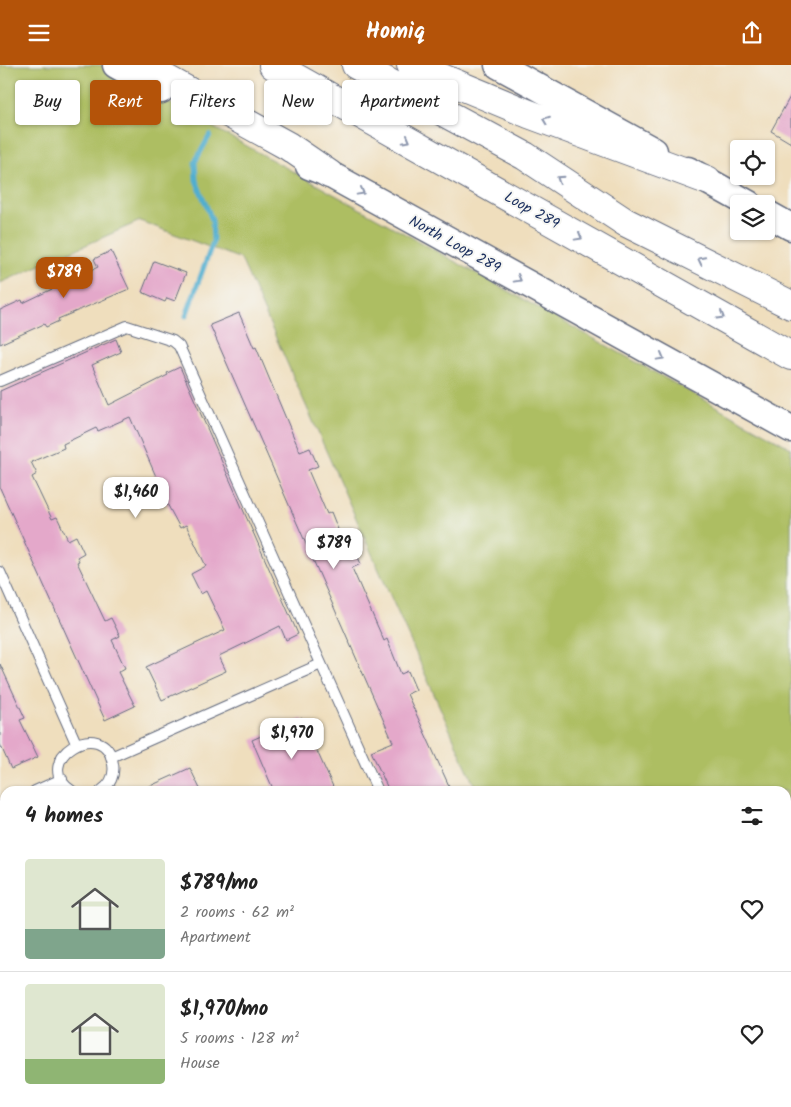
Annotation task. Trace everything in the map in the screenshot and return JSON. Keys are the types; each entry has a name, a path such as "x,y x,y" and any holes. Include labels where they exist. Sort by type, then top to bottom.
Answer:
{"highway":[{"path":"141,65 288,146 329,175"},
{"name":"Loop 289","path":"273,65 791,356"},
{"path":"356,65 525,156 625,221 791,305"},
{"path":"411,65 529,113 707,181"}],"main road":[{"name":"North Loop 289","path":"116,65 282,156 329,175 791,429"},
{"path":"498,65 733,195"},
{"path":"775,218 791,227"}],"lane":[{"path":"0,381 127,326 173,341 179,346 376,786"},
{"path":"0,572 76,743"},
{"path":"111,757 321,664"},
{"path":"68,786 62,779 59,767 62,755 76,743 87,741 99,744 111,757 113,775 105,786"},
{"path":"46,786 62,779"}],"green space":[{"path":"0,65 101,65 128,80 90,80 90,125 161,125 161,98 171,104 171,125 209,125 791,448 791,786 475,786 241,259 140,221 0,283"}],"building":[{"path":"791,95 791,143 771,131"},
{"path":"111,251 129,289 58,319 59,321 46,327 44,324 0,344 0,310 22,300 23,303 98,267 94,259"},
{"path":"154,261 186,273 175,301 167,298 165,302 142,292"},
{"path":"239,313 254,348 256,347 300,452 310,448 318,466 308,470 327,514 331,512 345,547 352,544 361,564 352,568 384,641 387,639 401,674 408,671 416,690 407,694 449,786 387,786 371,751 393,742 210,325"},
{"path":"116,339 121,352 92,365 109,405 180,367 298,634 286,640 280,626 219,656 226,671 162,700 146,667 225,630 206,591 201,594 191,574 206,566 186,525 180,528 164,498 157,501 150,484 158,481 130,417 98,431 96,428 63,444 64,448 31,462 37,474 32,477 52,519 57,517 68,540 76,536 84,553 77,557 79,561 77,562 105,621 111,618 120,636 112,640 125,668 118,672 135,706 105,720 0,488 0,391"},
{"path":"0,664 25,718 20,720 38,757 11,769 0,744"},
{"path":"302,718 333,786 272,786 252,740"},
{"path":"190,768 199,786 150,786"}],"waterway":[{"path":"186,316 213,242 212,220 196,180 195,162 210,135"}]}
